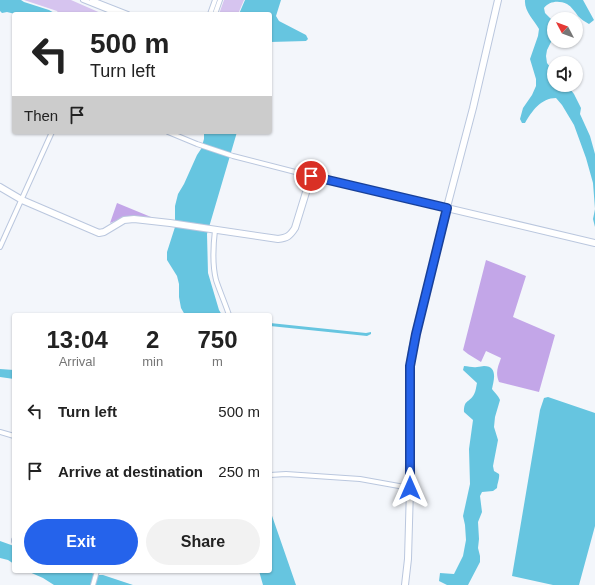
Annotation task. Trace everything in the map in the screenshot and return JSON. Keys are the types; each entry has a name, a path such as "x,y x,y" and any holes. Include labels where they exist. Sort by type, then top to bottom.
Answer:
{"street":[{"path":"83,0 113,12"},
{"path":"92,0 123,12"},
{"path":"211,12 215,0"},
{"path":"216,12 220,0"},
{"path":"405,585 408,559 410,488 410,366 416,334 473,108 498,0"},
{"path":"0,247 51,134"},
{"path":"173,134 233,156 311,176 595,243"},
{"path":"0,187 22,200 99,233 104,232 124,220 134,219 278,239 286,238 291,235 295,228 311,176"},
{"path":"214,230 213,250 216,280 228,313"},
{"path":"0,432 12,435"},
{"path":"272,475 286,474 360,479 410,488"},
{"path":"93,585 97,573"}],"shaded area":[{"path":"24,0 71,0 98,12 58,12"},
{"path":"224,0 244,0 239,12 220,12"},
{"path":"117,203 151,217 130,217 110,223"},
{"path":"486,260 526,276 513,317 555,335 539,392 499,382 497,372 501,358 486,351 481,362 463,350"}],"water":[{"path":"0,0 21,0 52,12 12,12 12,13 2,13 0,11"},
{"path":"245,0 281,0 276,16 279,21 306,35 308,39 306,41 272,42 272,12 240,12"},
{"path":"525,0 583,0 594,20 589,24 583,20 583,12 575,12 569,5 561,2 551,3 544,8 547,15 547,92 572,92 581,108 580,114 590,136 595,154 595,209 593,183 586,158 574,125 562,105 556,98 546,100 538,106 525,123 522,123 520,119 523,108 536,86 536,79 530,59 539,29 528,12"},
{"path":"204,134 236,134 207,234 208,273 221,313 184,313 181,308 177,276 167,260 167,252 175,227 175,206 178,194 201,149"},
{"path":"595,209 595,227 593,219"},
{"path":"272,323 366,333 371,332 371,334 367,336 272,326"},
{"path":"464,366 488,367 491,368 494,374 492,389 500,400 495,417 494,427 498,440 493,466 494,471 499,474 499,477 497,488 493,491 482,492 480,496 482,512 478,522 478,548 480,562 468,585 447,585 439,581 440,573 454,574 463,556 466,540 463,516 470,484 469,449 473,420 464,412 464,408 474,394 477,383 463,370"},
{"path":"0,369 12,370 12,379 0,377"},
{"path":"548,397 595,413 595,526 579,585 553,585 512,576 540,410 544,398"},
{"path":"272,516 296,585 263,585 260,573 272,573"},
{"path":"0,541 12,545 12,563 0,558"},
{"path":"32,573 92,573 103,575 133,585 54,585"}],"route":[{"path":"311,176 447,208 412,350 410,366 410,488"}]}
